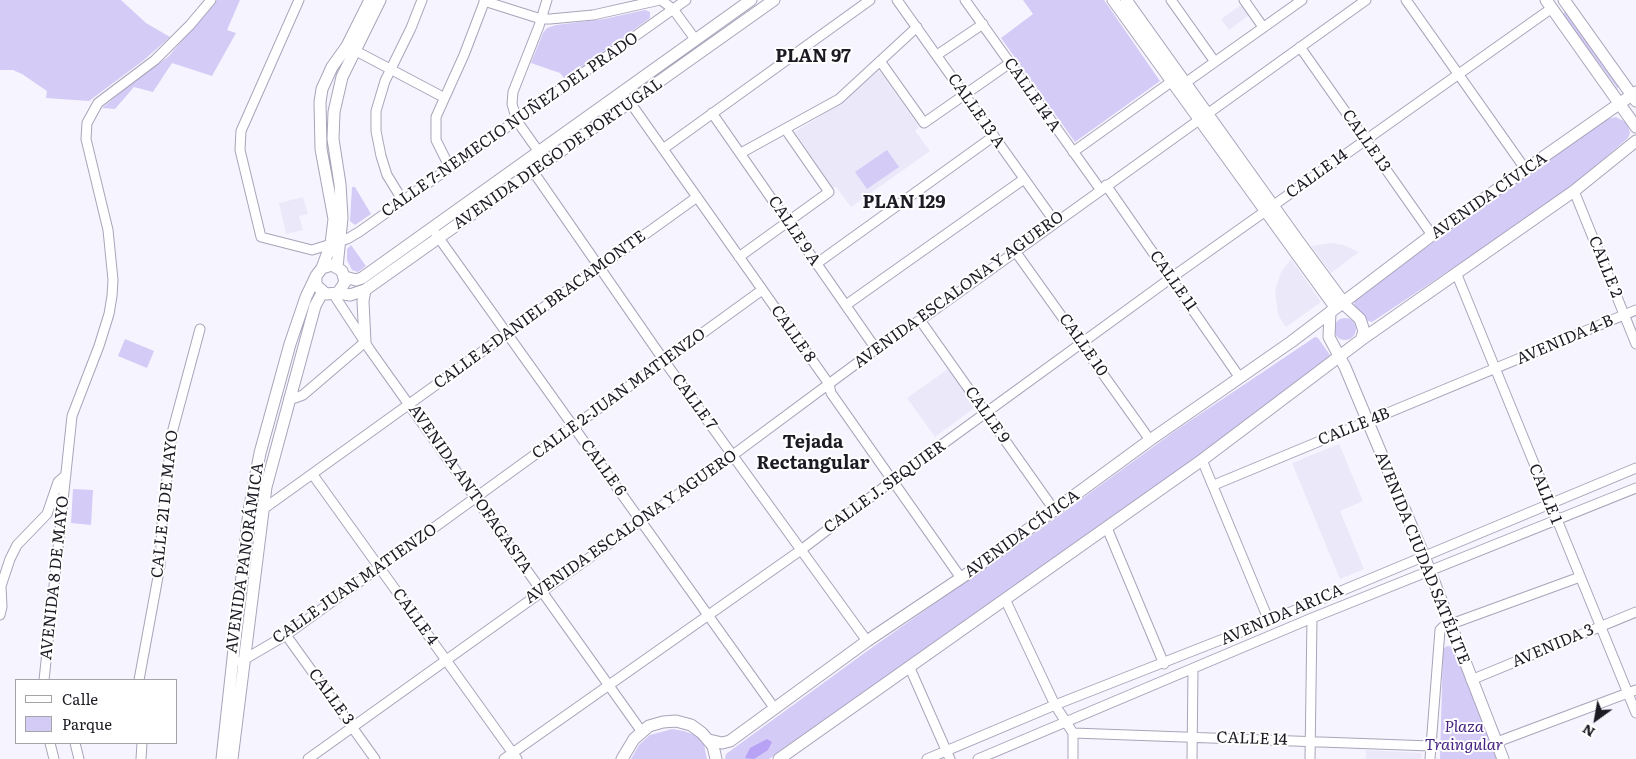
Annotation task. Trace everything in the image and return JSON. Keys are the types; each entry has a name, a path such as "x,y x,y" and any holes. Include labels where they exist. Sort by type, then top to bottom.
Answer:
{"main road":[{"name":"AVENIDA PANORÁMICA","path":"337,267 334,220 321,149 320,102 322,89 332,67 347,46 370,0"},
{"name":"AVENIDA PANORÁMICA","path":"232,759 237,662 249,511 266,430 290,344 306,297 336,242 341,192 333,139 334,112 342,77 380,0"},
{"name":"AVENIDA DIEGO DE PORTUGAL","path":"345,277 356,280 362,278 751,0"},
{"path":"1113,0 1269,209 1336,307 1363,325 1361,340"},
{"path":"1126,0 1177,85"},
{"path":"1634,96 1564,0 1549,4 1636,127"},
{"name":"AVENIDA DIEGO DE PORTUGAL","path":"336,294 350,295 366,290 772,1"},
{"name":"AVENIDA CÍVICA","path":"708,740 722,743 730,741 867,641 961,578 1150,440 1240,378 1432,236 1619,104 1634,96"},
{"path":"779,759 1202,460 1361,340 1457,275 1574,191 1636,141"},
{"path":"332,266 337,267 345,277 344,286 336,294 322,293 316,285 319,272 332,266"},
{"path":"365,342 363,301 366,290"},
{"name":"AVENIDA PANORÁMICA","path":"222,759 261,510 279,433 316,303 322,293"},
{"name":"AVENIDA CIUDAD SATÉLITE","path":"1336,307 1329,337 1340,357 1424,556 1428,572 1503,759"},
{"path":"266,430 279,433"},
{"path":"622,759 634,739 642,732 663,722 676,721 691,725 708,740 713,746 716,759"}],"street":[{"name":"AVENIDA 8 DE MAYO","path":"44,679 72,416 107,322 113,280 108,230 86,139 87,122 98,103 155,60 190,25 211,0"},
{"name":"CALLE 7-NEMECIO NUÑEZ DEL PRADO","path":"299,0 241,132 240,150 261,237 312,250 354,235 686,0"},
{"path":"403,201 387,175 376,131 379,95 422,0"},
{"path":"546,0 541,19 513,92 512,109 516,121 546,162"},
{"path":"450,168 439,147 435,128 436,117 443,97 464,55 485,1 541,19 593,15 660,0 673,9 695,39"},
{"path":"663,149 870,0"},
{"name":"CALLE 13 A","path":"897,0 1055,222"},
{"name":"CALLE 14 A","path":"966,0 1073,152 1103,187"},
{"path":"1171,0 1215,62"},
{"path":"1244,0 1263,27"},
{"path":"1073,152 1215,62 1302,0"},
{"name":"AVENIDA ESCALONA Y AGUERO","path":"308,759 733,455 876,349 920,320 1366,0"},
{"path":"1406,0 1526,170"},
{"name":"CALLE 14","path":"1269,209 1459,74 1549,4"},
{"path":"937,55 982,24"},
{"path":"741,153 786,130 839,99 917,27"},
{"name":"CALLE 13","path":"1300,47 1432,236"},
{"path":"356,51 443,97"},
{"path":"880,61 924,123 1010,63"},
{"name":"CALLE 8","path":"622,92 829,384 831,393 961,578"},
{"name":"CALLE 9 A","path":"712,113 876,349"},
{"path":"739,257 829,192 786,130"},
{"path":"816,264 994,136"},
{"name":"CALLE 7","path":"525,161 600,266 665,362 867,641"},
{"path":"846,305 1024,179"},
{"name":"CALLE 11","path":"1103,187 1171,278 1240,378"},
{"name":"CALLE 2","path":"1574,191 1636,344"},
{"name":"CALLE 4-DANIEL BRACAMONTE","path":"261,510 313,475 696,197"},
{"name":"CALLE J. SEQUIER","path":"504,759 515,756 609,685 800,550 1171,278 1269,209"},
{"name":"CALLE 6","path":"432,228 775,708"},
{"name":"CALLE 10","path":"1016,250 1150,440"},
{"name":"CALLE 1","path":"1457,275 1494,370 1600,626 1632,692 1636,713"},
{"name":"CALLE 2-JUAN MATIENZO","path":"476,498 762,290"},
{"name":"AVENIDA ANTOFAGASTA","path":"336,294 365,342 642,732"},
{"name":"AVENIDA 4-B","path":"1494,370 1636,310"},
{"name":"CALLE 9","path":"920,320 1055,511"},
{"name":"CALLE 21 DE MAYO","path":"139,679 160,566 162,524 172,433 200,329"},
{"path":"289,398 303,395 365,342"},
{"name":"CALLE 4B","path":"1214,485 1494,370"},
{"path":"1202,460 1269,621"},
{"name":"AVENIDA ARICA","path":"927,759 948,755 1055,705 1164,664 1549,502 1636,468"},
{"path":"0,614 2,606 0,586 10,559 17,546 47,514 58,482 66,475"},
{"name":"CALLE 4","path":"313,475 515,756"},
{"name":"AVENIDA ARICA","path":"978,759 1193,670 1312,618 1557,522 1636,488"},
{"name":"CALLE JUAN MATIENZO","path":"237,662 286,635 476,498"},
{"path":"249,511 261,510"},
{"path":"1107,528 1164,664"},
{"path":"1430,759 1438,635 1444,627 1580,577"},
{"path":"1005,598 1055,705 1073,733 1073,759"},
{"name":"AVENIDA 3","path":"1471,680 1636,612"},
{"path":"1310,759 1312,618"},
{"name":"CALLE 3","path":"286,635 375,759"},
{"path":"909,666 948,755"},
{"path":"1192,759 1193,670"},
{"path":"1497,742 1632,692"},
{"name":"CALLE 14","path":"1073,733 1431,746"},
{"path":"50,744 54,759"},
{"path":"74,744 79,759"},
{"path":"141,759 142,744"}],"shaded area":[{"path":"1241,5 1249,15 1229,30 1221,19"},
{"path":"876,71 882,74 919,127 915,131 930,151 851,207 836,187 833,188 795,132 838,105"},
{"path":"303,197 308,214 299,216 303,230 286,234 279,203"},
{"path":"1331,243 1343,245 1359,252 1331,273 1311,246"},
{"path":"1291,259 1321,302 1286,327 1278,315 1275,291 1281,272"},
{"path":"948,369 975,406 935,437 907,398"},
{"path":"1339,444 1363,501 1340,511 1364,569 1340,579 1292,463"},
{"path":"767,739 772,742 768,750 754,759 745,758 750,748"},
{"path":"1366,750 1422,753 1421,759 1366,759"}],"green space":[{"path":"0,0 121,0 146,23 170,37 144,60 89,101 46,98 47,91 22,74 13,70 0,70"},
{"path":"217,0 240,0 227,30 236,33 212,76 172,63 153,92 134,87 115,109 102,108 137,79 168,57"},
{"path":"1023,0 1104,0 1160,81 1075,142 1001,38 1033,14"},
{"path":"645,10 650,12 650,18 565,79 560,73 531,63 543,33 547,28"},
{"path":"1565,11 1618,86 1618,89 1563,15"},
{"path":"1616,117 1627,123 1630,133 1628,138 1561,196 1372,322 1365,320 1363,314 1354,305 1355,298 1607,119"},
{"path":"887,150 899,167 867,189 855,172"},
{"path":"352,187 355,187 371,214 355,225 350,221"},
{"path":"351,245 366,266 358,272 352,270 347,260 347,249"},
{"path":"1345,318 1353,321 1356,329 1353,337 1345,340 1337,337 1334,329 1337,321"},
{"path":"1315,337 1318,338 1330,355 1330,361 1053,560 769,759 725,759 726,754 870,649 1035,533 1175,431"},
{"path":"125,339 154,351 147,368 118,356"},
{"path":"73,489 93,490 91,525 71,523"},
{"name":"Plaza Traingular","path":"1447,646 1453,647 1500,759 1440,759 1443,649"},
{"path":"672,729 697,736 704,745 707,759 631,759 639,745 650,735"}],"district":[{"name":"PLAN 97","path":"813,57"},
{"name":"PLAN 129","path":"904,203"},
{"name":"Tejada Rectangular","path":"813,453"}]}
